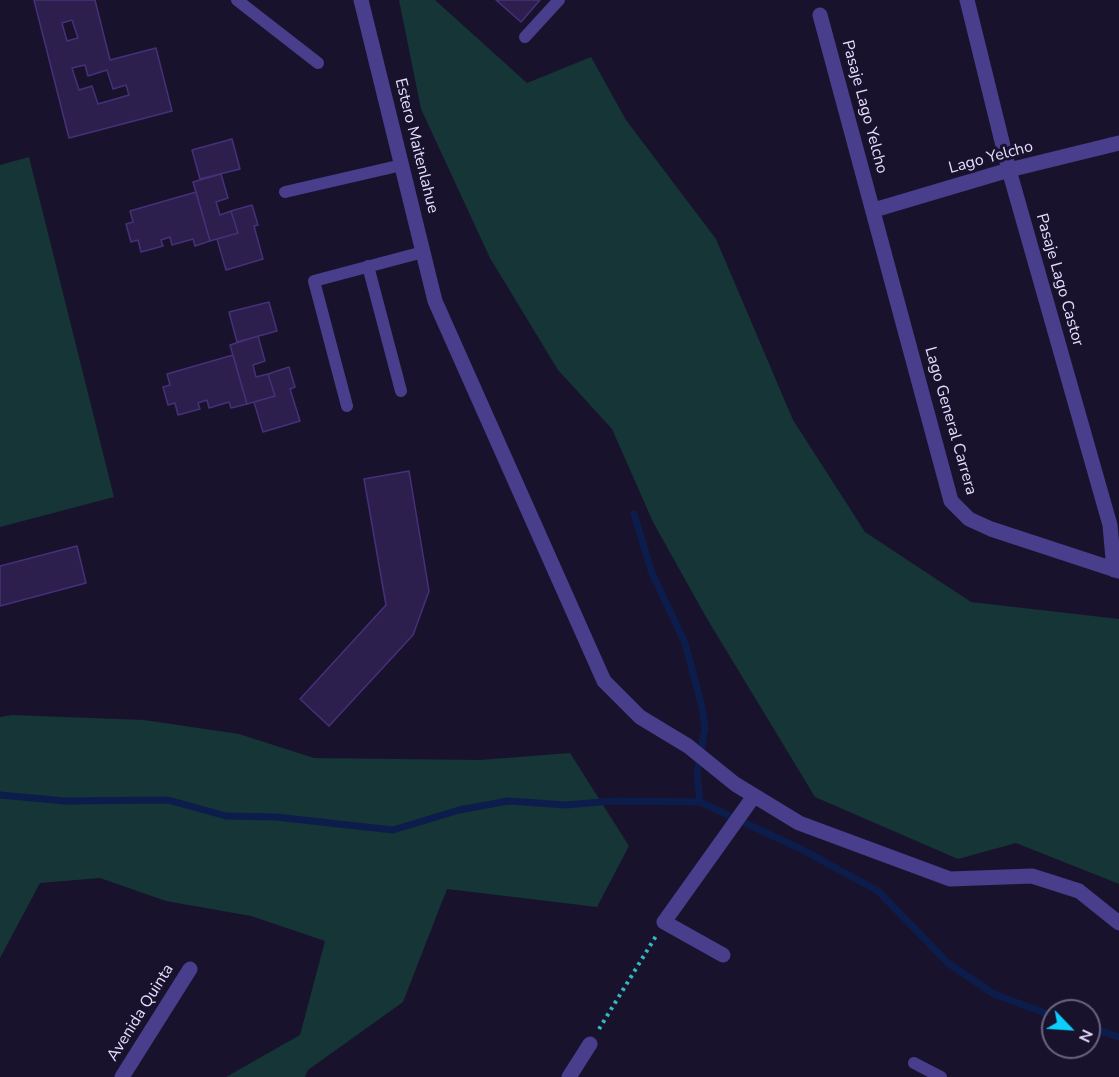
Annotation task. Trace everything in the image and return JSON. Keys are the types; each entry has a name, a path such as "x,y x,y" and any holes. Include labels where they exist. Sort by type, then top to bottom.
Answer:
{"street":[{"name":"Estero Maitenlahue","path":"361,0 435,302 604,681 640,717 688,746 735,784 798,823 950,879 1032,876 1079,891 1119,923"},
{"name":"Pasaje Lago Castor","path":"967,0 1009,170 1110,525 1116,571"},
{"name":"Pasaje Lago Yelcho","path":"820,15 874,210"},
{"name":"Lago Yelcho","path":"874,210 1009,170 1119,143"},
{"name":"Lago General Carrera","path":"874,210 951,501 969,519 991,529 1116,571"},
{"path":"723,955 664,922 754,796"},
{"name":"Avenida Quinta","path":"122,1077 190,969"},
{"path":"569,1077 590,1044"}],"lane":[{"path":"237,0 318,63"},
{"path":"525,37 559,0"},
{"path":"285,192 402,165"},
{"path":"347,406 314,281 423,252"},
{"path":"368,266 401,391"},
{"path":"914,1063 941,1077"}],"path":[{"path":"590,1044 664,922"}],"green space":[{"path":"399,0 435,0 527,83 591,57 626,120 716,239 793,420 865,532 971,602 1119,619 1119,884 1016,843 958,859 815,797 706,617 653,522 612,429 558,370 490,258 421,109"},
{"path":"29,157 114,497 0,527 0,165"},
{"path":"12,715 144,720 239,734 314,758 480,760 570,753 629,846 597,907 447,889 403,1002 308,1070 305,1077 226,1077 300,1035 325,941 251,916 166,901 100,878 40,883 0,958 0,717"}],"building":[{"path":"34,0 95,0 110,60 156,48 172,111 69,138","holes":["72,20 78,38 67,41 62,23","85,65 88,76 107,70 113,89 126,85 129,95 98,104 92,86 79,90 72,68"]},
{"path":"496,0 540,0 521,22"},
{"path":"232,139 240,169 200,179 192,150"},
{"path":"221,174 228,198 216,202 220,215 231,211 238,233 210,241 193,182"},
{"path":"196,192 210,241 195,246 193,239 172,245 170,237 161,240 163,246 141,252 138,240 131,242 126,224 133,222 130,211"},
{"path":"252,205 258,225 254,226 263,259 226,270 217,239 238,233 231,211"},
{"path":"269,302 277,331 237,342 229,312"},
{"path":"258,336 265,361 253,365 256,377 268,374 275,396 247,404 230,345"},
{"path":"233,355 247,404 231,408 229,402 209,408 207,400 198,403 200,409 178,415 175,403 168,405 163,387 170,385 167,374"},
{"path":"289,367 295,387 290,389 300,421 263,432 254,402 275,396 268,374"},
{"path":"409,471 429,591 413,635 329,726 300,699 386,605 364,479"},
{"path":"77,546 86,583 0,606 0,566"}],"waterway":[{"path":"634,514 652,573 685,643 702,707 705,728 697,773 700,802"},
{"path":"0,795 64,801 168,800 226,816 276,817 393,830 459,810 508,801 566,805 613,801 700,802 801,849 878,891 948,963 994,994 1041,1012"},
{"path":"1101,1031 1119,1037"}]}
